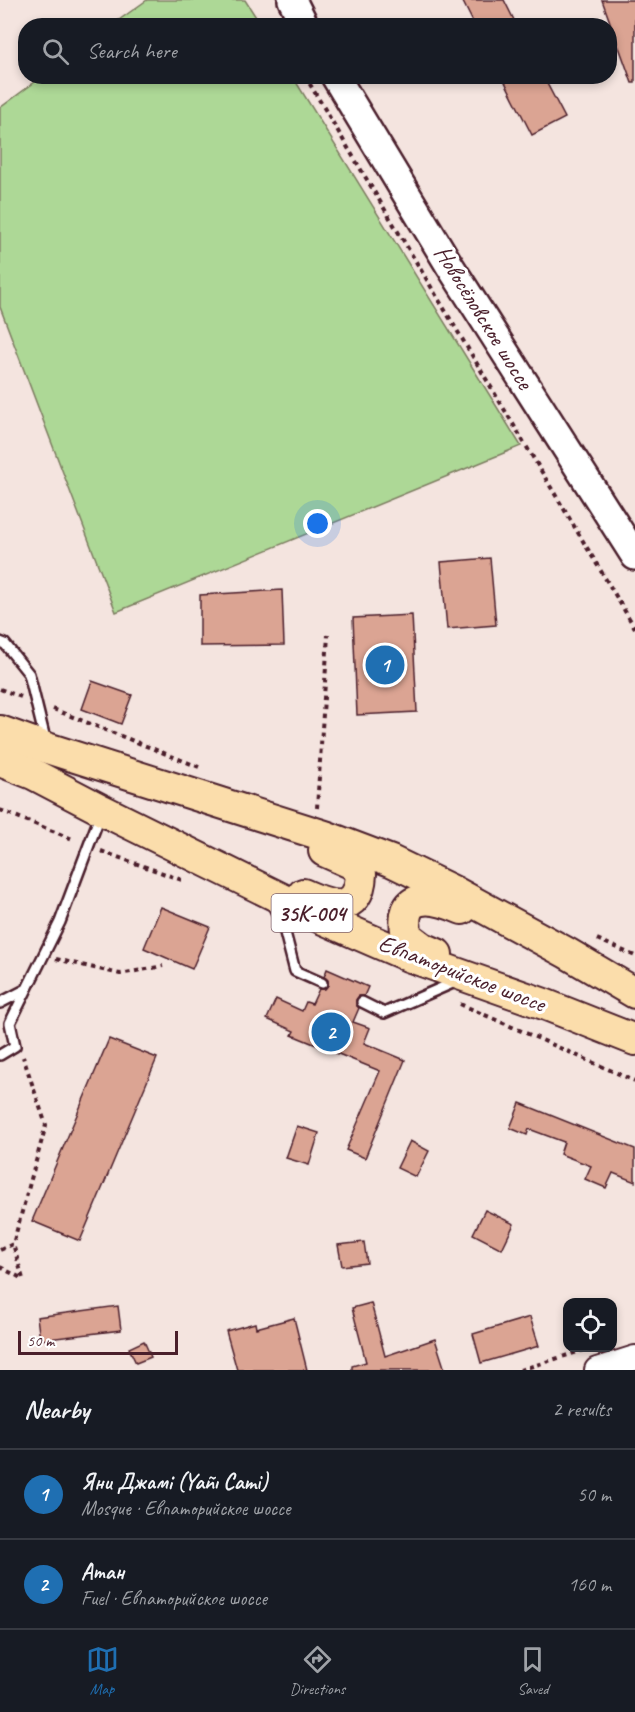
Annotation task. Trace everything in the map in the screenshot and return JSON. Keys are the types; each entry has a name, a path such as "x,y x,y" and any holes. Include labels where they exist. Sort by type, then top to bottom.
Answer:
{"main road":[{"path":"292,0 301,18"},
{"name":"Новосёловское шоссе","path":"340,84 450,266 635,554"},
{"path":"0,731 325,836 391,861 453,891 633,992"},
{"name":"Евпаторийское шоссе","path":"0,761 33,774 265,890 408,956 530,999 635,1040"},
{"path":"229,806 249,822 353,864 361,874 360,887 354,897 339,906 325,904 282,887 265,890"},
{"path":"530,999 507,980 423,948 407,936 404,923 405,912 412,903 432,899 451,904 486,920 526,943 567,953"}],"street":[{"path":"597,1370 635,1358"}],"lane":[{"path":"0,642 5,644 29,674 47,748"},
{"path":"0,1055 15,1046 10,1023 60,922 102,810"},
{"path":"265,890 283,925 295,971 322,983"},
{"path":"362,1002 384,1012 466,977"},
{"path":"0,1003 25,990"}],"path":[{"path":"310,84 635,628"},
{"path":"318,797 328,635"},
{"path":"55,959 120,974 163,966"},
{"path":"0,1267 23,1280 13,1244 46,1125 22,1053"},
{"path":"0,1250 13,1244"},
{"path":"520,1370 577,1352"}],"green space":[{"path":"147,0 245,0 257,18 122,18"},
{"path":"32,84 297,84 521,446 116,612 0,307 0,108"}],"building":[{"path":"462,0 504,0 513,18 471,18"},
{"path":"602,0 635,0 635,83 632,83 617,42 617,18 609,18"},
{"path":"506,84 547,84 565,118 532,135"},
{"path":"490,558 496,625 447,629 441,562"},
{"path":"282,590 284,645 200,646 200,595"},
{"path":"412,615 417,712 357,715 353,618"},
{"path":"92,681 132,695 121,724 82,709"},
{"path":"161,907 210,927 192,969 144,948"},
{"path":"327,969 368,987 364,996 359,996 356,1000 359,1008 353,1022 370,1028 364,1043 405,1060 365,1158 346,1150 380,1071 292,1035 294,1031 267,1019 276,999 302,1011 306,1002 312,1004 319,989 325,989 328,985 328,980 324,977"},
{"path":"109,1039 157,1058 80,1241 32,1221"},
{"path":"520,1103 635,1149 635,1182 613,1173 606,1188 585,1179 591,1166 560,1154 564,1142 529,1129 527,1135 510,1128"},
{"path":"297,1126 319,1133 309,1165 286,1158"},
{"path":"410,1141 429,1151 416,1177 397,1168"},
{"path":"485,1210 514,1224 502,1249 473,1234"},
{"path":"364,1242 367,1263 342,1266 338,1245"},
{"path":"371,1303 385,1356 435,1339 445,1370 352,1370 352,1366 366,1362 352,1308"},
{"path":"118,1306 121,1330 40,1340 37,1317"},
{"path":"530,1317 539,1346 481,1363 473,1334"},
{"path":"294,1318 307,1370 237,1370 226,1331 255,1323 256,1328"},
{"path":"144,1341 151,1357 136,1363 129,1348"}],"place":[{"name":"Яни Джамі (Yañı Cami)","path":"385,665"},
{"name":"Атан","path":"331,1032"}]}
